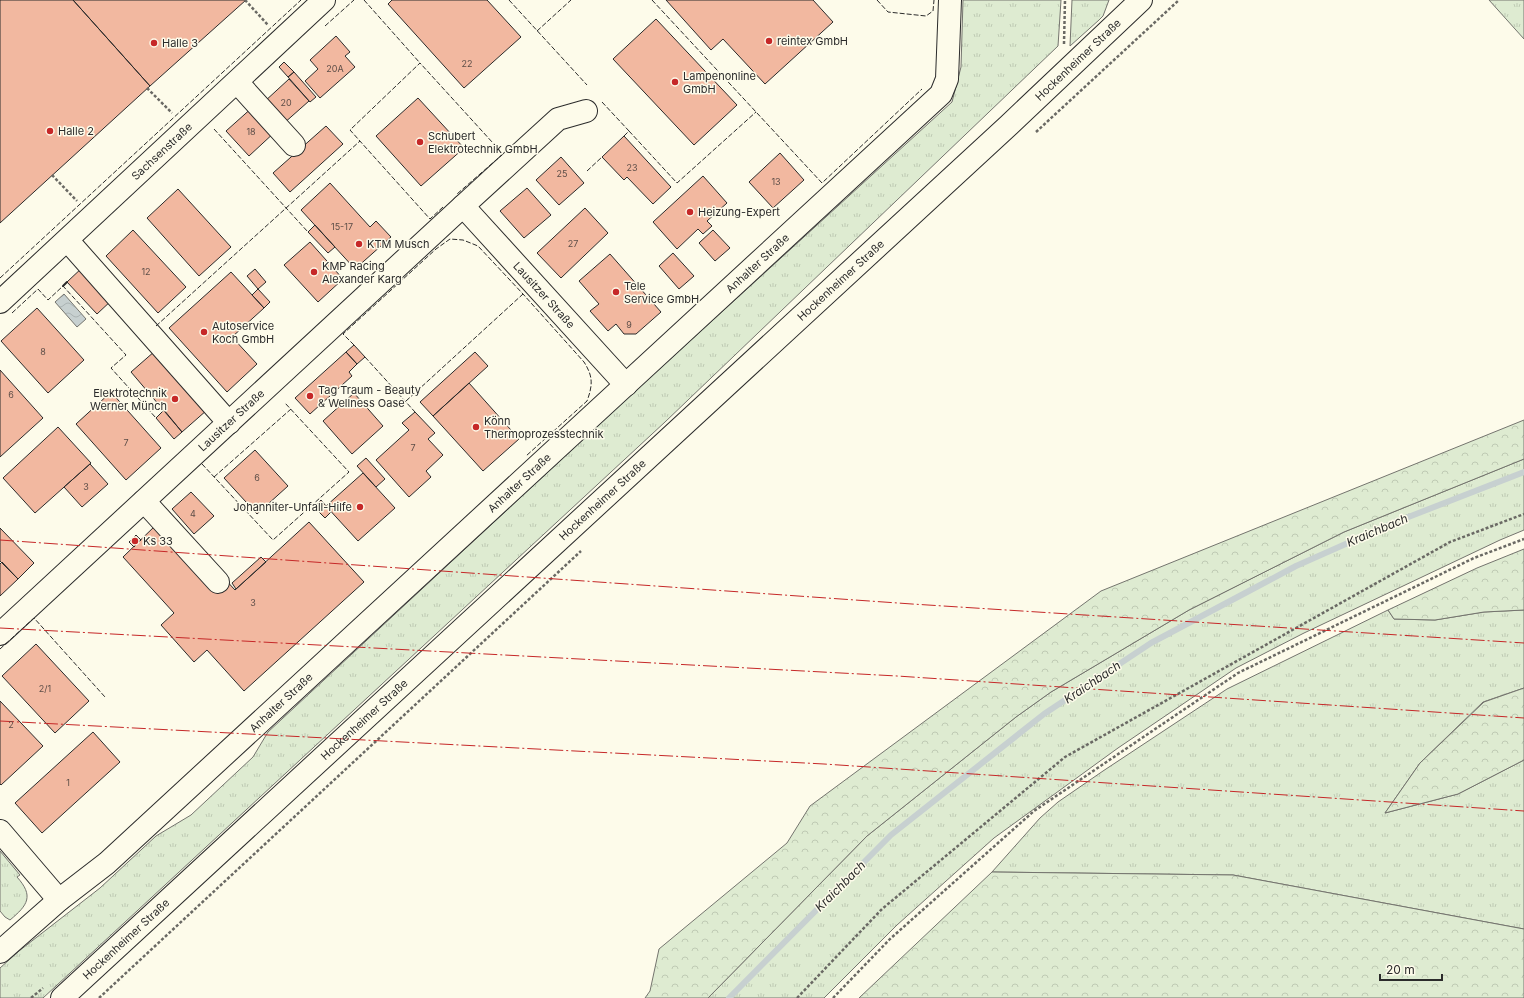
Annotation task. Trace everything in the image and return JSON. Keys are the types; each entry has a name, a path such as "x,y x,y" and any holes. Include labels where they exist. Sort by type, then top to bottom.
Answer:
{"street":[{"name":"Sachsenstraße","path":"0,302 324,0"},
{"name":"Anhalter Straße","path":"59,900 107,863 941,94 947,79 950,0"},
{"name":"Hockenheimer Straße","path":"62,998 1003,130 1141,0"},
{"path":"237,82 294,145"},
{"name":"Lausitzer Straße","path":"0,634 558,119 586,111"},
{"name":"Lausitzer Straße","path":"463,206 626,385"},
{"path":"68,240 229,423"},
{"path":"144,501 218,582"},
{"path":"0,831 59,900 4,941"}],"path":[{"path":"246,0 271,28"},
{"path":"1064,44 1065,0"},
{"path":"1032,135 1179,0"},
{"path":"147,88 175,116"},
{"path":"52,175 80,205"},
{"path":"797,998 882,909 1065,757 1450,542 1524,514"},
{"path":"833,998 890,939 1034,811 1238,673 1474,558 1524,539"},
{"path":"99,998 586,547"}],"green space":[{"path":"963,0 1061,0 1058,46 665,422 43,998 0,998 0,968 19,951 100,888 156,836 191,815 253,757 268,732 634,392 952,102 961,67"},
{"path":"1072,0 1109,0 1103,16 1070,46"},
{"path":"1489,0 1524,0 1524,39"},
{"path":"1524,420 1524,459 1344,532 1189,610 1051,692 1016,717 867,836 708,998 645,998 650,991 659,949 787,843 810,806 1101,591"},
{"path":"1524,459 1524,530 1304,633 1236,668 1118,748 994,838 897,925 824,998 708,998 867,836 1016,717 1051,692 1189,610 1344,532"},
{"path":"1524,549 1524,610 1484,612 1435,620 1394,619 1388,610 1477,568"},
{"path":"1388,610 1394,619 1435,620 1484,612 1524,610 1524,688 1483,702 1420,763 1385,813 1458,794 1524,760 1524,929 1233,875 992,872 1040,818 1058,802 1103,771 1227,689"},
{"path":"1524,688 1524,760 1458,794 1385,813 1420,763 1484,702"},
{"path":"0,851 20,875 17,877 26,890 27,895 25,905 10,920 0,911"},
{"path":"992,872 1233,875 1524,929 1524,998 859,998"}],"water":[{"path":"64,294 86,319 77,327 55,302"}],"building":[{"name":"Halle 2","path":"0,0 73,0 150,86 0,223"},
{"name":"Halle 3","path":"73,0 246,0 150,86"},
{"path":"392,0 487,0 521,37 464,88 388,4"},
{"name":"reintex GmbH","path":"666,0 813,0 833,22 765,84 723,39 711,50"},
{"name":"Lampenonline GmbH","path":"656,19 737,105 694,145 613,59"},
{"path":"336,36 350,52 345,56 355,67 320,98 305,81 318,69 310,60"},
{"path":"284,62 294,72 288,77 279,67"},
{"path":"294,72 316,97 310,102 288,77"},
{"path":"289,79 309,101 283,124 264,102"},
{"name":"Schubert Elektrotechnik GmbH","path":"418,98 464,148 421,186 376,136"},
{"path":"254,106 276,131 249,156 226,131"},
{"path":"326,126 343,144 290,192 273,173"},
{"path":"624,136 671,187 653,204 627,177 624,180 602,157"},
{"path":"780,153 804,180 773,208 749,182"},
{"path":"561,157 584,183 559,205 536,180"},
{"name":"Heizung-Expert","path":"703,176 727,203 707,221 712,226 703,234 698,229 677,249 653,222"},
{"path":"330,183 370,227 376,221 391,237 355,269 301,210"},
{"path":"527,188 551,215 524,238 500,211"},
{"path":"178,189 231,247 199,276 147,218"},
{"path":"585,208 608,233 561,278 537,253"},
{"path":"315,225 335,247 328,253 308,232"},
{"path":"133,230 186,287 158,313 106,256"},
{"path":"713,230 730,248 715,261 699,243"},
{"name":"KMP Racing Alexander Karg","path":"310,242 343,279 318,302 284,265"},
{"path":"673,253 694,276 679,289 659,266"},
{"name":"Tele Service GmbH","path":"610,254 661,312 636,334 624,334 616,324 608,331 590,311 599,304 579,281"},
{"path":"84,266 113,299 97,314 67,282"},
{"path":"255,269 266,282 258,289 247,276"},
{"name":"Autoservice Koch GmbH","path":"231,272 264,308 232,337 257,364 227,392 169,328"},
{"path":"258,289 270,302 264,308 252,295"},
{"path":"37,308 84,360 48,393 1,341"},
{"path":"354,345 365,357 357,364 346,352"},
{"name":"Elektrotechnik Werner Münch","path":"155,351 207,410 182,432 131,372"},
{"path":"346,352 357,364 349,372 352,376 310,414 295,398"},
{"path":"475,352 488,366 433,416 420,402"},
{"path":"0,370 43,418 0,457"},
{"name":"Könn Thermoprozesstechnik","path":"469,383 519,439 483,471 433,416"},
{"path":"111,392 161,448 126,480 76,424"},
{"path":"354,393 383,426 352,454 323,421"},
{"path":"164,410 182,432 174,439 156,418"},
{"path":"415,412 435,433 428,439 443,455 426,471 431,477 409,497 376,460 409,430 402,423"},
{"path":"58,427 91,463 35,513 3,478"},
{"path":"255,450 288,486 257,514 224,478"},
{"path":"366,458 385,479 376,487 357,466"},
{"path":"90,464 108,484 82,507 64,487"},
{"name":"Johanniter-Unfall-Hilfe","path":"363,473 395,508 358,541 326,506"},
{"path":"191,492 214,516 194,534 172,509"},
{"path":"321,500 331,512 325,518 314,507"},
{"path":"309,522 364,582 244,691 207,650 194,662 161,625 174,613 123,557 157,524 223,577 235,590"},
{"path":"0,528 34,563 18,579 0,561"},
{"name":"Ks 33","path":"136,535 141,540 134,547 129,542"},
{"path":"261,557 266,562 236,589 232,583"},
{"path":"2,562 18,579 0,596 0,564"},
{"path":"36,644 89,701 55,733 2,676"},
{"path":"0,701 43,746 1,785 0,784"},
{"path":"93,732 120,762 42,833 15,803"}],"waterway":[{"name":"Kraichbach","path":"729,998 891,835 1044,714 1151,643 1296,566 1393,523 1524,472"}],"fence":[{"path":"0,278 301,0"},
{"path":"325,26 354,0"},
{"path":"364,0 420,63"},
{"path":"509,0 587,85"},
{"path":"537,31 571,0"},
{"path":"652,0 822,183 922,89"},
{"path":"877,0 888,12 926,16 933,11 934,0"},
{"path":"443,207 430,219 350,130 420,63 503,154 457,194"},
{"path":"602,102 629,131"},
{"path":"624,136 629,131 677,183 756,112"},
{"path":"214,129 308,232"},
{"path":"156,326 360,141"},
{"path":"587,171 602,157"},
{"path":"354,345 343,334 436,249 450,239 463,240 478,246 584,362 590,376 591,385 587,401 526,456"},
{"path":"12,313 38,289 48,300 63,286 126,355 111,368 156,418"},
{"path":"406,401 523,294"},
{"path":"365,357 415,412"},
{"path":"202,464 273,540 349,472 285,403"},
{"path":"214,477 291,409"},
{"path":"0,649 34,618 105,697"}],"wall":[{"path":"63,286 67,282"}],"power":[{"path":"0,540 912,604 1524,643"},
{"path":"0,628 897,676 1524,718"},
{"path":"0,721 824,764 1524,811"}],"place":[{"name":"reintex GmbH","path":"769,41"},
{"name":"Halle 3","path":"154,43"},
{"name":"Lampenonline GmbH","path":"675,82"},
{"name":"Halle 2","path":"50,131"},
{"name":"Schubert Elektrotechnik GmbH","path":"420,142"},
{"name":"Heizung-Expert","path":"690,212"},
{"name":"KTM Musch","path":"359,244"},
{"name":"KMP Racing Alexander Karg","path":"314,272"},
{"name":"Tele Service GmbH","path":"616,292"},
{"name":"Autoservice Koch GmbH","path":"204,332"},
{"name":"Tag Traum - Beauty & Wellness Oase","path":"310,396"},
{"name":"Elektrotechnik Werner Münch","path":"175,399"},
{"name":"Könn Thermoprozesstechnik","path":"476,427"},
{"name":"Johanniter-Unfall-Hilfe","path":"360,507"},
{"name":"Ks 33","path":"135,541"}]}
